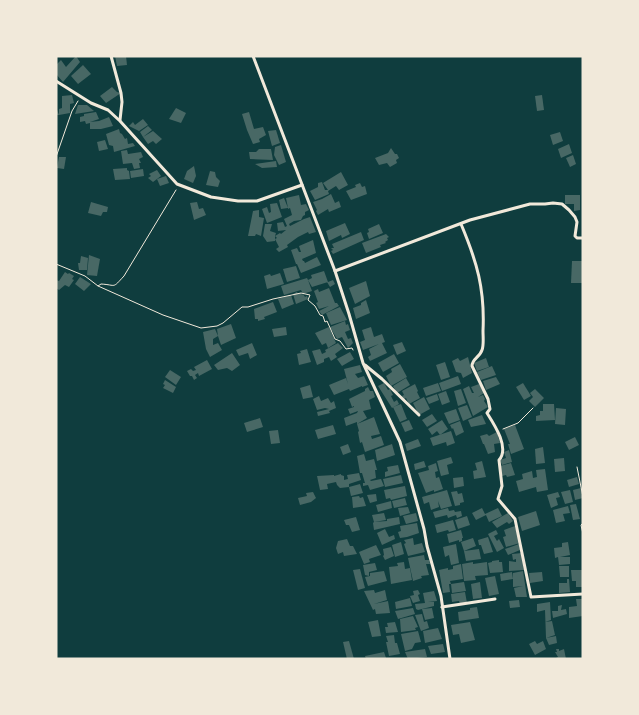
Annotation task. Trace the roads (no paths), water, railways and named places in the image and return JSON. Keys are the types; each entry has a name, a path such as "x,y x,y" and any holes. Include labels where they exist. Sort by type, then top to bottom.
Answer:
{"street":[{"path":"110,56 121,93 120,121"},
{"path":"253,56 335,271 363,363 400,442 441,596 450,659"},
{"path":"56,81 91,103 108,110 179,185 211,197 238,201 257,201 302,185"},
{"path":"335,271 470,220 530,204 562,204 575,217 577,222 575,236 583,238"},
{"path":"461,224 473,252 481,282 484,311 482,351 472,362 472,366 488,399 490,409 487,413 500,438 502,457 499,460 502,486 498,499 515,519 530,597 583,594"},
{"path":"363,363 419,415"},
{"path":"442,607 495,599"}]}
